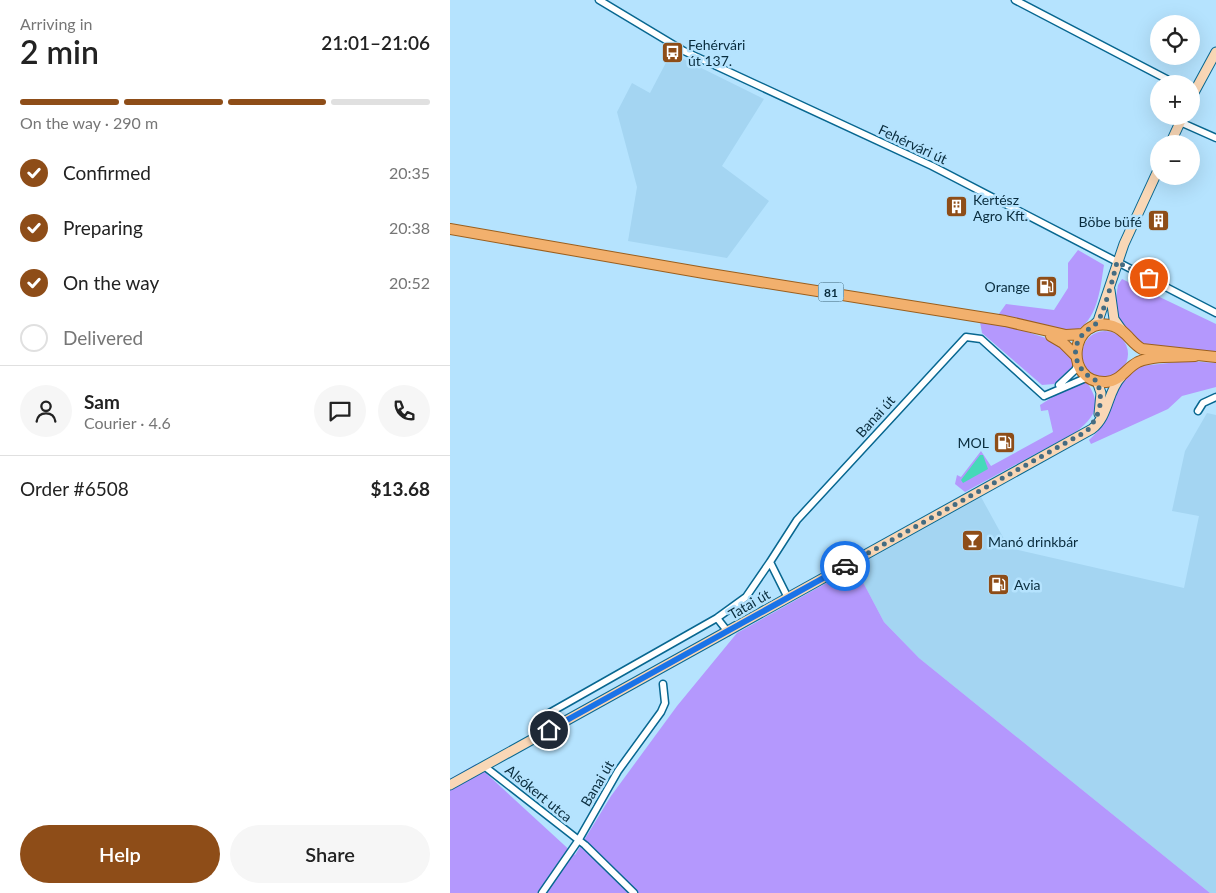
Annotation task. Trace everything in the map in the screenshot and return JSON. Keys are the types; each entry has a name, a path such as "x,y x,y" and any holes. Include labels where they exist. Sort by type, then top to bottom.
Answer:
{"main road":[{"name":"81","path":"450,228 704,272 1005,320 1066,335 1087,331 1107,324 1126,334 1133,344 1142,349 1216,357"},
{"name":"81","path":"1044,331 1063,343 1093,379 1106,382 1126,372 1139,362 1149,359 1195,356"},
{"path":"1077,360 1076,348 1087,331"},
{"path":"1126,334 1133,353 1126,372"}],"street":[{"name":"Fehérvári út","path":"599,0 684,51 932,166 1216,313"},
{"path":"1015,0 1159,75"},
{"path":"1200,80 1216,52"},
{"path":"1193,125 1216,138"},
{"path":"1087,331 1098,321 1117,262 1151,185"},
{"path":"1110,288 1114,319 1117,326 1126,334"},
{"name":"Banai út","path":"770,562 797,520 966,337 981,339 1044,396"},
{"path":"1044,396 1071,375 1077,360"},
{"name":"Tatai út","path":"450,785 1087,431 1100,422 1111,390 1126,372"},
{"path":"1044,396 1093,379 1101,394 1100,407 1096,420 1087,431"},
{"path":"1198,411 1203,403 1216,397"},
{"path":"770,562 788,598"},
{"name":"Tatai út","path":"544,716 717,618 746,597 770,562"},
{"path":"717,618 728,632"},
{"name":"Banai út","path":"542,893 578,841 618,771 661,712 665,703 662,684"},
{"name":"Alsókert utca","path":"484,766 578,841 634,893"}],"shaded area":[{"path":"671,53 764,99 722,166 769,201 727,258 628,241 637,187 617,112 632,83 650,93"},
{"path":"1078,250 1104,265 1093,313 1081,327 1073,332 996,318 1006,304 1054,310 1068,288 1068,263"},
{"path":"1122,279 1216,324 1216,352 1183,350 1140,343 1116,316 1115,303 1118,285"},
{"path":"980,322 1009,326 1055,341 1073,359 1072,367 1054,384 1042,385 982,333"},
{"path":"1100,331 1110,331 1124,341 1128,354 1124,367 1118,373 1110,377 1100,377 1086,367 1082,359 1082,349 1092,335"},
{"path":"1187,361 1216,363 1216,387 1182,396 1168,409 1091,444 1089,440 1103,423 1115,391 1129,376 1141,366"},
{"path":"1086,381 1094,396 1095,409 1089,420 1076,432 965,492 955,484 957,475 961,477 981,451 991,466 1053,432 1048,410 1041,411 1040,405 1072,385"},
{"path":"1207,413 1216,415 1216,893 1210,893 919,658 884,622 855,567 981,497 1009,548 1184,588 1199,516 1172,511 1185,451"},
{"path":"980,455 983,455 988,469 963,483 961,480"},
{"path":"855,567 884,622 919,658 1210,893 450,893 450,779 476,764 575,855 611,796 677,706 737,633"}],"way so far":[{"path":"845,566 1087,431 1099,414 1101,394 1097,381 1088,377 1078,364 1076,348 1079,340 1098,321 1117,262 1149,278"}],"place":[{"name":"Fehérvári út 137.","path":"672,52"},
{"name":"Kertész Agro Kft.","path":"957,207"},
{"name":"Böbe büfé","path":"1158,221"},
{"name":"Orange","path":"1046,286"},
{"name":"MOL","path":"1005,442"},
{"name":"Manó drinkbár","path":"972,541"},
{"name":"Avia","path":"998,584"}],"route":[{"path":"549,730 845,566"}]}
